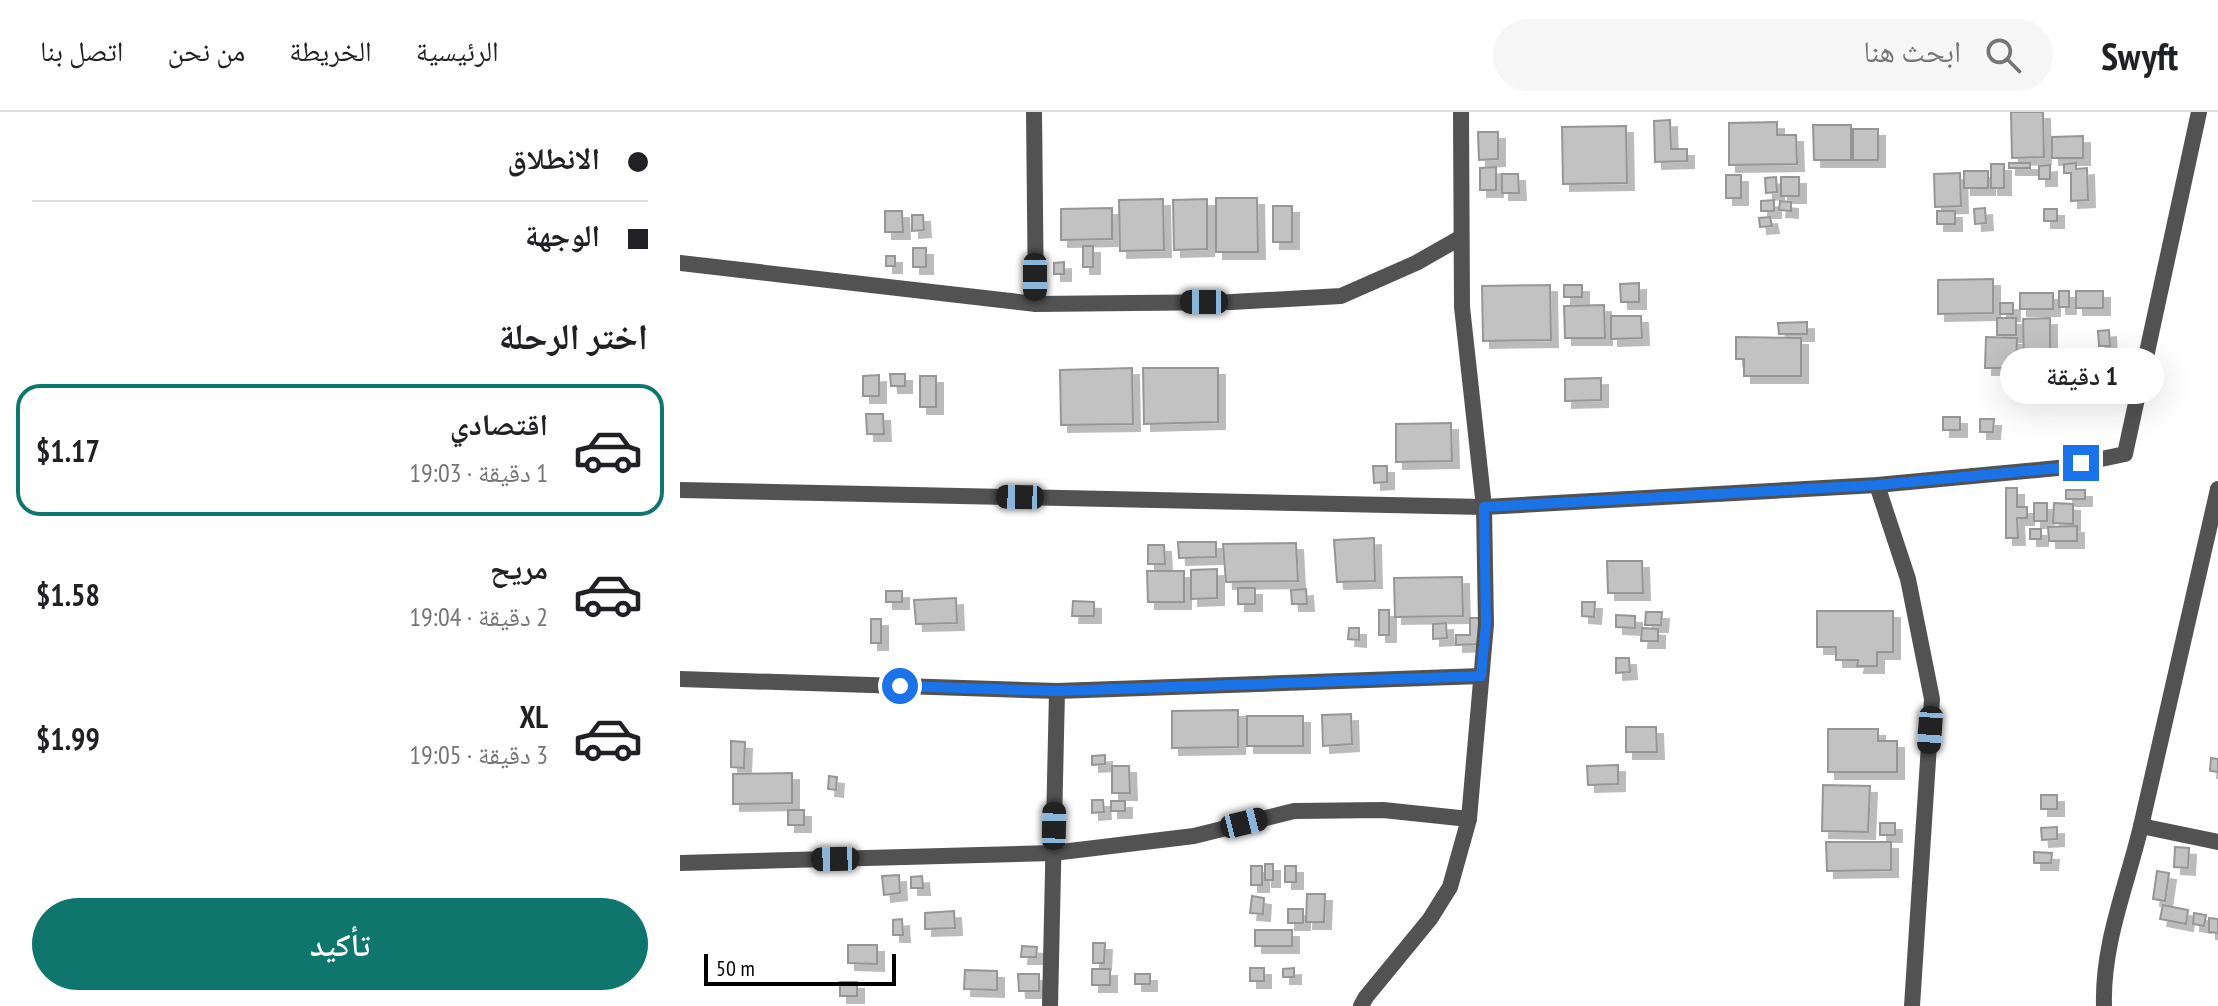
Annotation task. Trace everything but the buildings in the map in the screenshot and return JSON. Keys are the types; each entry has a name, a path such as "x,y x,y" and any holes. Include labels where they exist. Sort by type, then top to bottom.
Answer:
{"street":[{"path":"1034,112 1036,304"},
{"path":"1361,1006 1430,919 1450,887 1469,819 1486,624 1484,507 1462,307 1461,112"},
{"path":"680,490 1484,507 1877,485 2058,468 2125,454 2199,112"},
{"path":"680,263 1036,304 1232,302 1341,296 1416,263 1460,238"},
{"path":"1877,485 1908,579 1932,699 1912,1006"},
{"path":"2104,1006 2107,956 2211,549 2218,489"},
{"path":"680,679 1057,691 1481,676"},
{"path":"1050,1006 1057,691"},
{"path":"680,863 1053,853 1194,836 1294,811 1383,810 1469,819"},
{"path":"2141,826 2218,842"}],"route":[{"path":"900,686 1057,691 1481,676 1486,624 1484,507 1877,485 2058,468 2081,463"}]}
